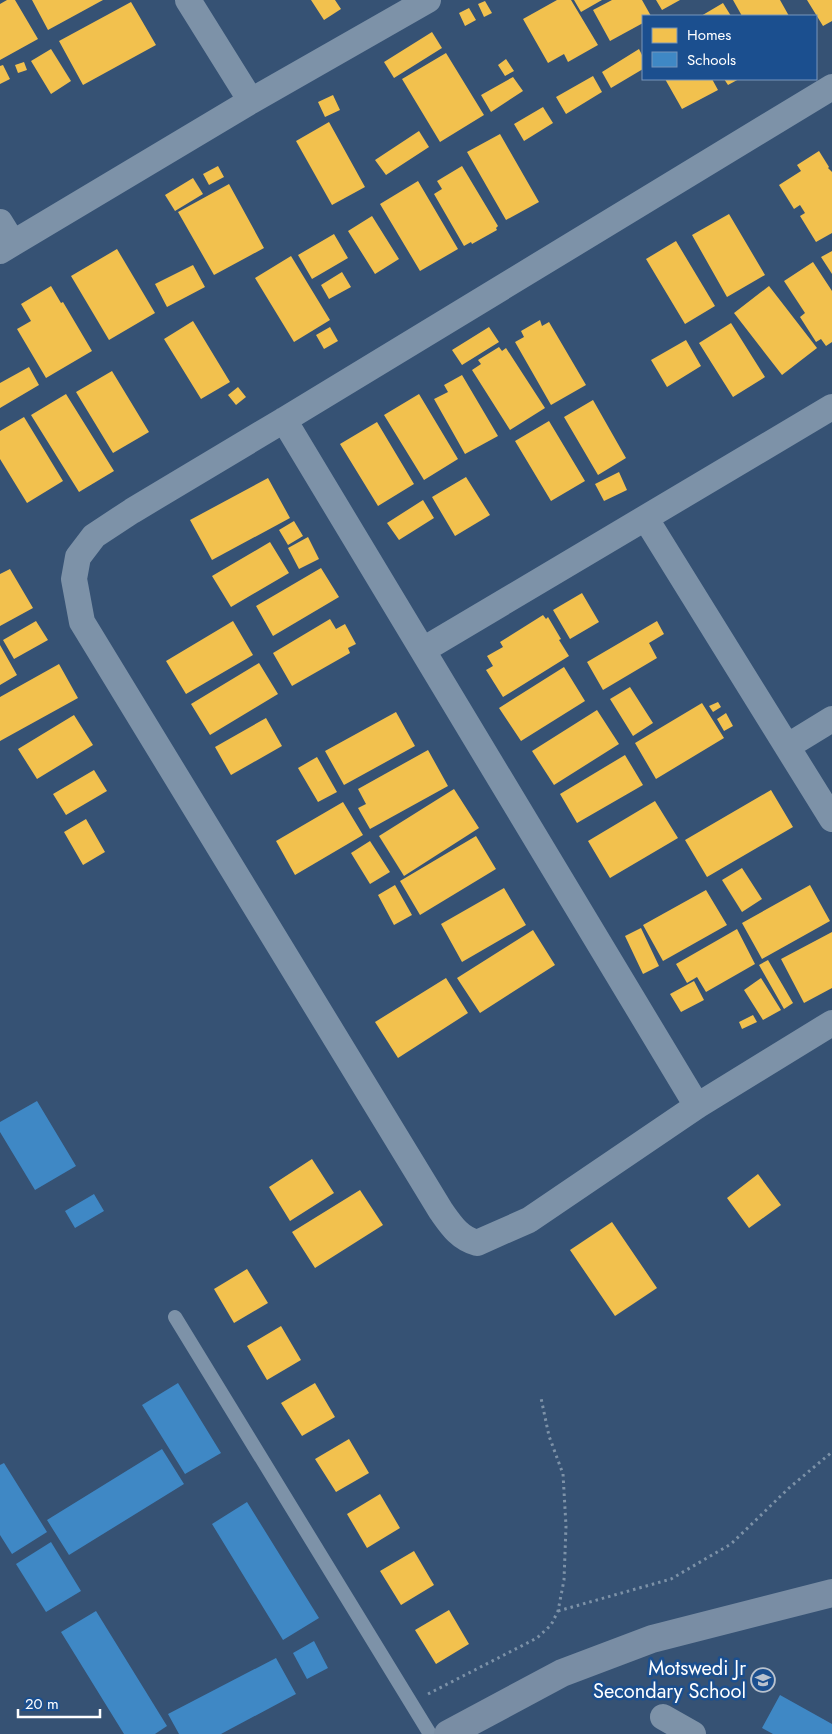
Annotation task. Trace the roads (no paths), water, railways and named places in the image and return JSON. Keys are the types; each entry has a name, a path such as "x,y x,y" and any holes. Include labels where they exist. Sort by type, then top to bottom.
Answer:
{"street":[{"path":"188,0 251,101"},
{"path":"4,238 428,0"},
{"path":"830,94 132,511 94,536 78,557 74,579 82,622 441,1211 458,1233 467,1240 477,1243 530,1220 697,1106 832,1023"},
{"path":"423,650 832,407"},
{"path":"284,420 697,1106"},
{"path":"646,519 832,820"},
{"path":"788,746 832,719"},
{"path":"448,1734 562,1673 652,1639 832,1593"},
{"path":"663,1717 693,1734"}],"lane":[{"path":"175,1317 430,1734"}],"place":[{"name":"Motswedi Jr Secondary School","path":"763,1680"}]}
